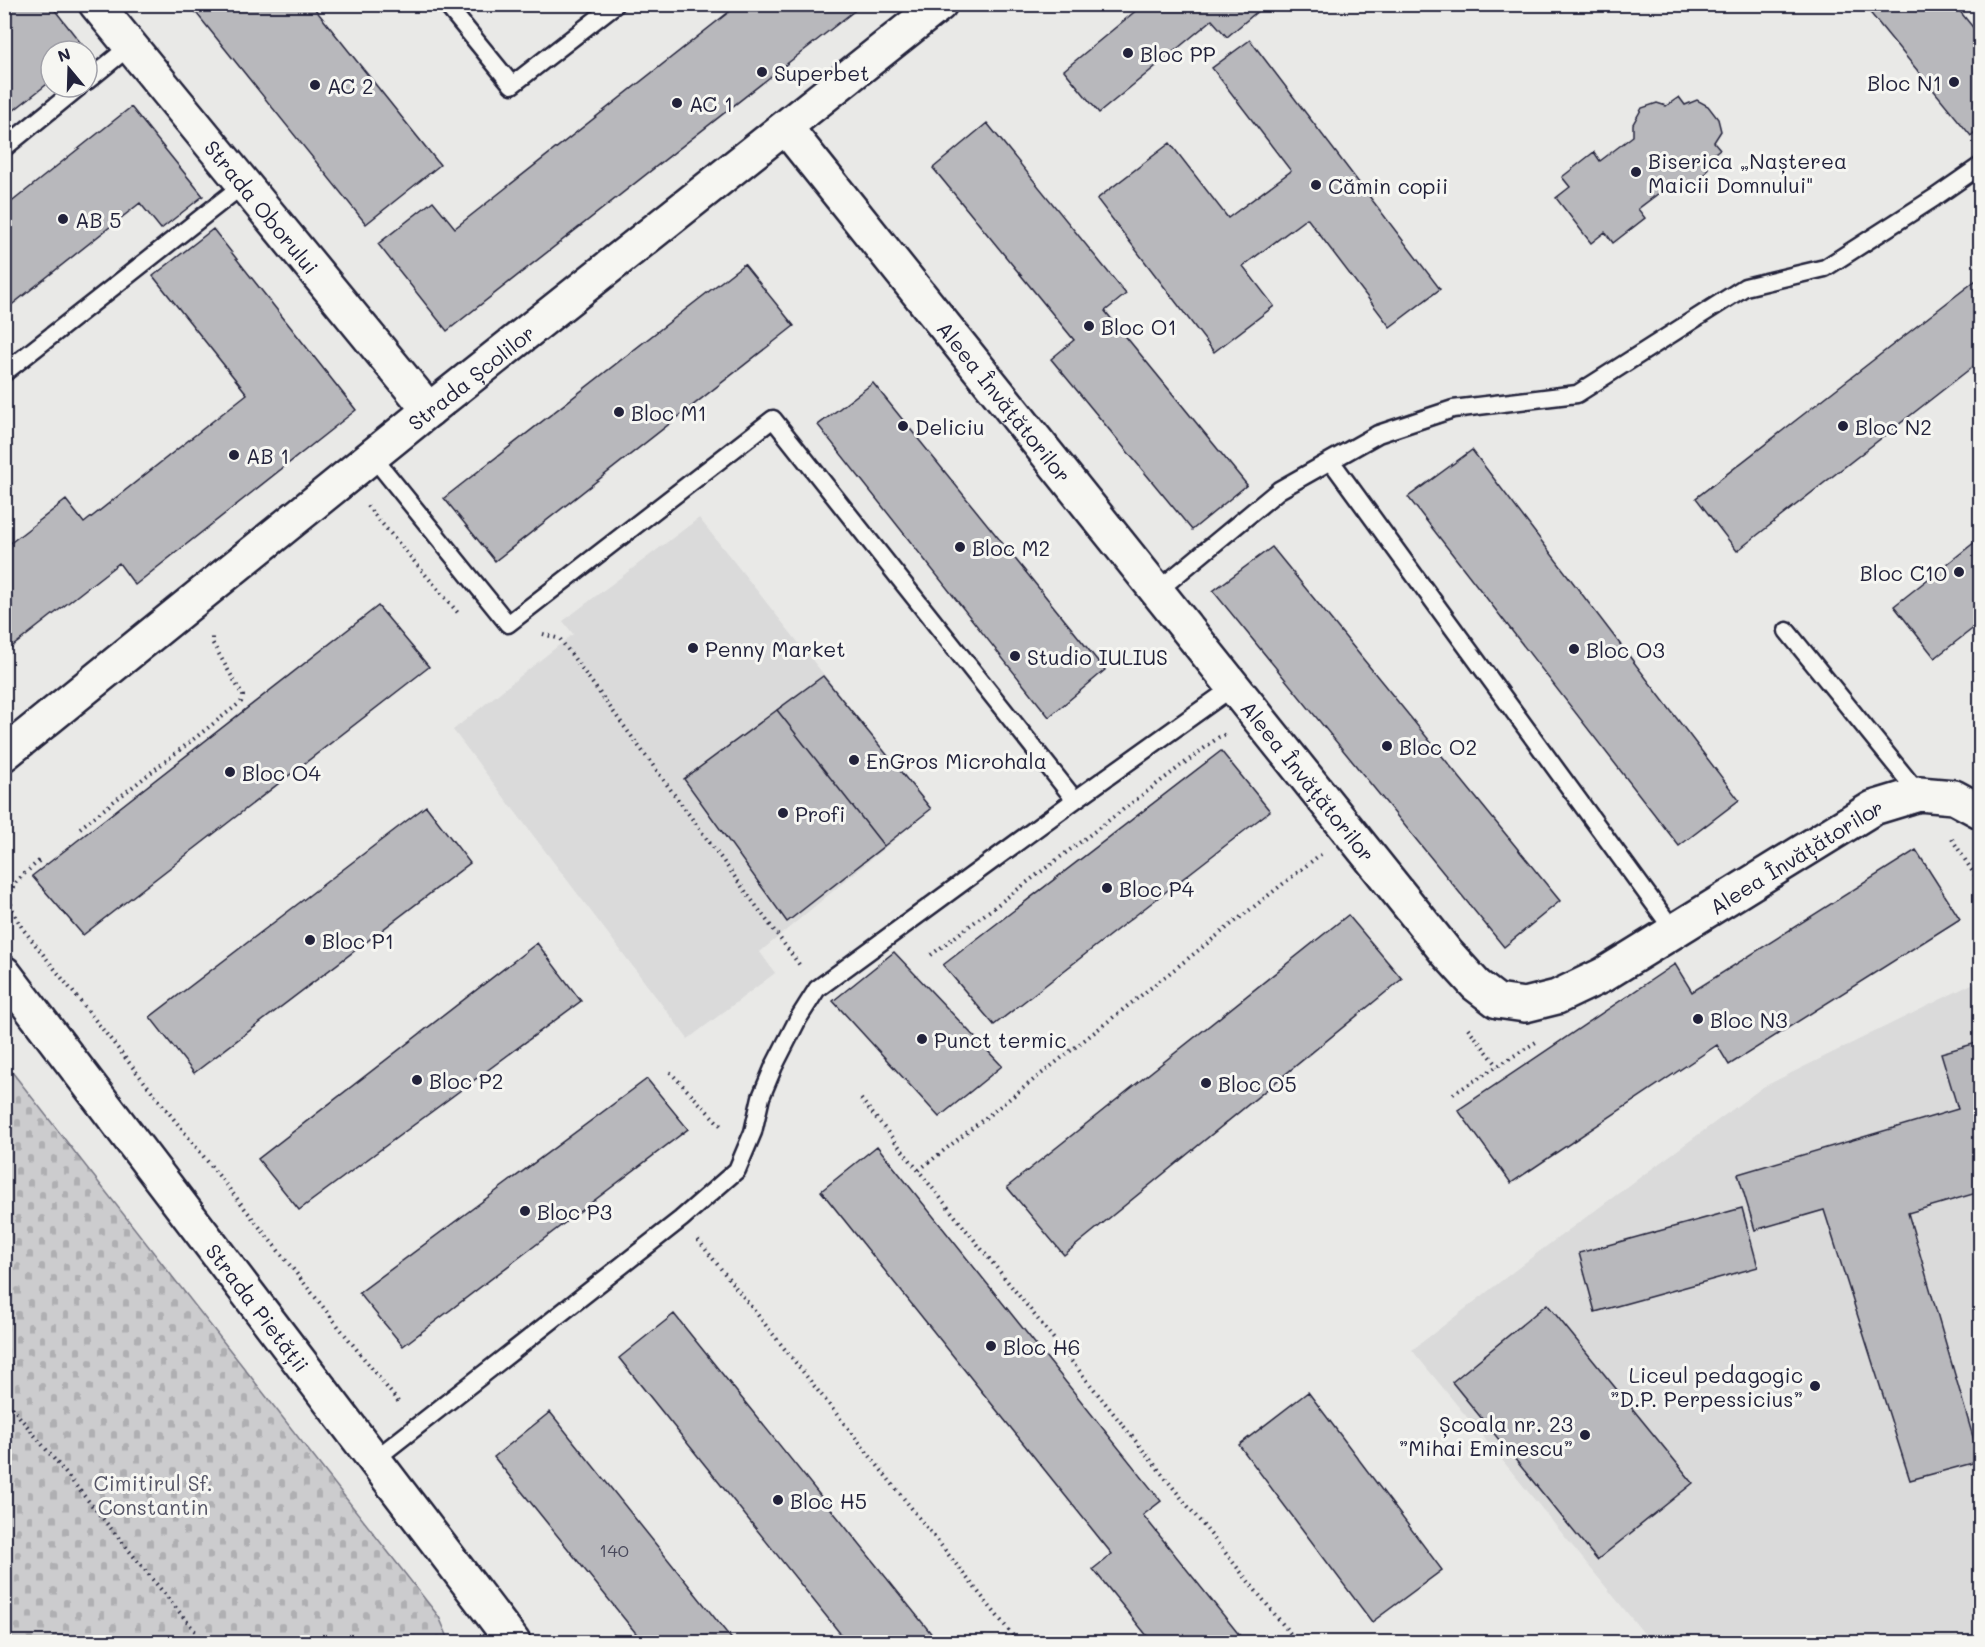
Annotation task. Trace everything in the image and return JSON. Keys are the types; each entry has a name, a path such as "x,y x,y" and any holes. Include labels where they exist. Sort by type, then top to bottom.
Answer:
{"street":[{"name":"Strada Oborului","path":"96,4 429,411"},
{"name":"Strada Școlilor","path":"4,754 429,411 940,4"},
{"name":"Aleea Învățătorilor","path":"786,128 1446,952 1476,985 1497,1001 1525,1005 1557,997 1603,975 1873,808 1918,794 1954,797 1980,811"},
{"name":"Strada Pietății","path":"4,973 374,1460 505,1638"}],"lane":[{"path":"446,4 512,85 616,4"},
{"path":"99,71 130,46"},
{"path":"4,148 65,99"},
{"path":"1156,592 1279,490 1378,434 1453,409 1576,394 1745,287 1825,268 1935,198 1980,166"},
{"path":"4,373 244,184"},
{"path":"373,457 508,624 773,419 1075,800"},
{"path":"1331,461 1674,931"},
{"path":"1787,631 1918,794"},
{"path":"374,1460 681,1219 737,1170 753,1132 761,1098 774,1066 817,989 1233,687"}],"path":[{"path":"358,509 365,503 460,614"},
{"path":"508,624 560,639 817,989"},
{"path":"80,828 241,702 243,696 212,642 211,637 214,630"},
{"path":"931,955 1219,737 1228,734"},
{"path":"919,1170 1329,848"},
{"path":"39,861 15,882 10,890 12,909 23,929 396,1402 409,1407"},
{"path":"1463,1021 1498,1066"},
{"path":"670,1072 727,1132"},
{"path":"861,1099 1297,1642"},
{"path":"681,1219 1018,1642"},
{"path":"4,1398 204,1642"}],"shaded area":[{"path":"699,518 931,809 760,952 775,973 688,1039 453,730 573,634 563,621"},
{"name":"Liceul pedagogic ”D.P. Perpessicius”","path":"1980,980 1980,1642 1651,1642 1412,1350 1540,1251 1763,1087"}],"green space":[{"name":"Cimitirul Sf. Constantin","path":"5,1063 439,1617 450,1642 5,1642"}],"building":[{"path":"4,4 50,4 78,39 39,39 39,90 4,118"},
{"name":"AC 2","path":"189,4 311,4 440,165 366,224"},
{"name":"AC 1","path":"739,4 863,4 447,331 378,244 433,201 455,228"},
{"name":"Bloc PP","path":"1144,4 1266,4 1227,37 1212,20 1099,113 1064,70"},
{"name":"Bloc N1","path":"1863,4 1954,4 1980,36 1980,127 1971,136"},
{"name":"Cămin copii","path":"1250,40 1440,289 1390,327 1307,218 1243,266 1274,306 1214,352 1097,199 1170,143 1228,218 1291,171 1212,68"},
{"name":"Biserica „Nașterea Maicii Domnului\"","path":"1679,97 1685,105 1697,100 1708,106 1718,119 1721,131 1714,142 1720,149 1707,159 1708,168 1700,183 1682,187 1671,184 1638,209 1645,218 1613,243 1605,232 1591,243 1556,198 1570,187 1562,177 1594,152 1600,161 1633,136 1633,124 1642,108 1657,103 1666,106"},
{"name":"AB 5","path":"131,107 203,196 161,229 140,203 4,311 4,208"},
{"name":"Bloc O1","path":"987,123 1126,294 1105,311 1247,485 1192,530 1051,359 1074,340 933,168"},
{"name":"AB 1","path":"213,229 356,410 135,585 119,563 4,653 4,548 66,500 84,523 247,394 153,276"},
{"name":"Bloc M1","path":"744,264 794,326 495,561 444,498"},
{"name":"Bloc N2","path":"1980,277 1980,361 1737,551 1696,498"},
{"name":"Bloc M2","path":"873,383 1105,670 1049,717 818,425"},
{"name":"Bloc O3","path":"1472,450 1739,800 1679,846 1408,497"},
{"name":"Bloc C10","path":"1980,538 1980,623 1935,658 1894,606"},
{"name":"Bloc O2","path":"1272,547 1560,901 1504,947 1213,591"},
{"name":"Bloc O4","path":"378,606 429,667 83,935 32,876"},
{"name":"EnGros Microhala","path":"823,676 931,809 884,846 777,710"},
{"name":"Profi","path":"777,710 884,846 787,922 684,779"},
{"name":"Bloc P4","path":"1221,751 1270,811 994,1025 943,965"},
{"name":"Bloc P1","path":"426,806 470,863 194,1073 150,1017"},
{"name":"Bloc N3","path":"1916,850 1960,919 1729,1065 1717,1045 1511,1183 1458,1110 1675,964 1692,992"},
{"name":"Bloc O5","path":"1348,915 1402,979 1064,1255 1007,1187"},
{"name":"Bloc P2","path":"537,943 581,1001 299,1210 258,1159"},
{"name":"Punct termic","path":"894,952 1002,1066 939,1117 833,1001"},
{"path":"1980,1042 1980,1192 1908,1213 1980,1461 1910,1480 1824,1210 1755,1230 1738,1174 1958,1109 1941,1053"},
{"name":"Bloc P3","path":"647,1079 688,1129 403,1346 359,1293"},
{"name":"Bloc H6","path":"877,1146 1161,1501 1143,1515 1245,1642 1152,1642 1093,1569 1112,1554 821,1191"},
{"path":"1742,1208 1758,1267 1595,1312 1579,1253"},
{"path":"1547,1304 1693,1483 1597,1560 1452,1382"},
{"name":"Bloc H5","path":"674,1314 938,1642 847,1642 619,1358"},
{"path":"1308,1392 1442,1570 1372,1622 1239,1445"},
{"path":"550,1412 734,1642 643,1642 494,1457"}],"place":[{"name":"Bloc PP","path":"1128,53"},
{"name":"Superbet","path":"762,72"},
{"name":"Bloc N1","path":"1954,82"},
{"name":"AC 2","path":"315,85"},
{"name":"AC 1","path":"677,103"},
{"name":"Biserica „Nașterea Maicii Domnului\"","path":"1636,172"},
{"name":"Cămin copii","path":"1316,185"},
{"name":"AB 5","path":"63,219"},
{"name":"Bloc O1","path":"1089,326"},
{"name":"Bloc M1","path":"619,412"},
{"name":"Deliciu","path":"903,426"},
{"name":"Bloc N2","path":"1843,426"},
{"name":"AB 1","path":"234,455"},
{"name":"Bloc M2","path":"960,547"},
{"name":"Bloc C10","path":"1959,572"},
{"name":"Penny Market","path":"693,648"},
{"name":"Bloc O3","path":"1574,649"},
{"name":"Studio IULIUS","path":"1015,656"},
{"name":"Bloc O2","path":"1387,746"},
{"name":"EnGros Microhala","path":"854,760"},
{"name":"Bloc O4","path":"230,772"},
{"name":"Profi","path":"783,813"},
{"name":"Bloc P4","path":"1107,888"},
{"name":"Bloc P1","path":"310,940"},
{"name":"Bloc N3","path":"1698,1019"},
{"name":"Punct termic","path":"922,1039"},
{"name":"Bloc P2","path":"417,1080"},
{"name":"Bloc O5","path":"1206,1083"},
{"name":"Bloc P3","path":"525,1211"},
{"name":"Bloc H6","path":"991,1346"},
{"name":"Liceul pedagogic ”D.P. Perpessicius”","path":"1815,1386"},
{"name":"Școala nr. 23 ”Mihai Eminescu”","path":"1585,1435"},
{"name":"Bloc H5","path":"778,1500"}]}
